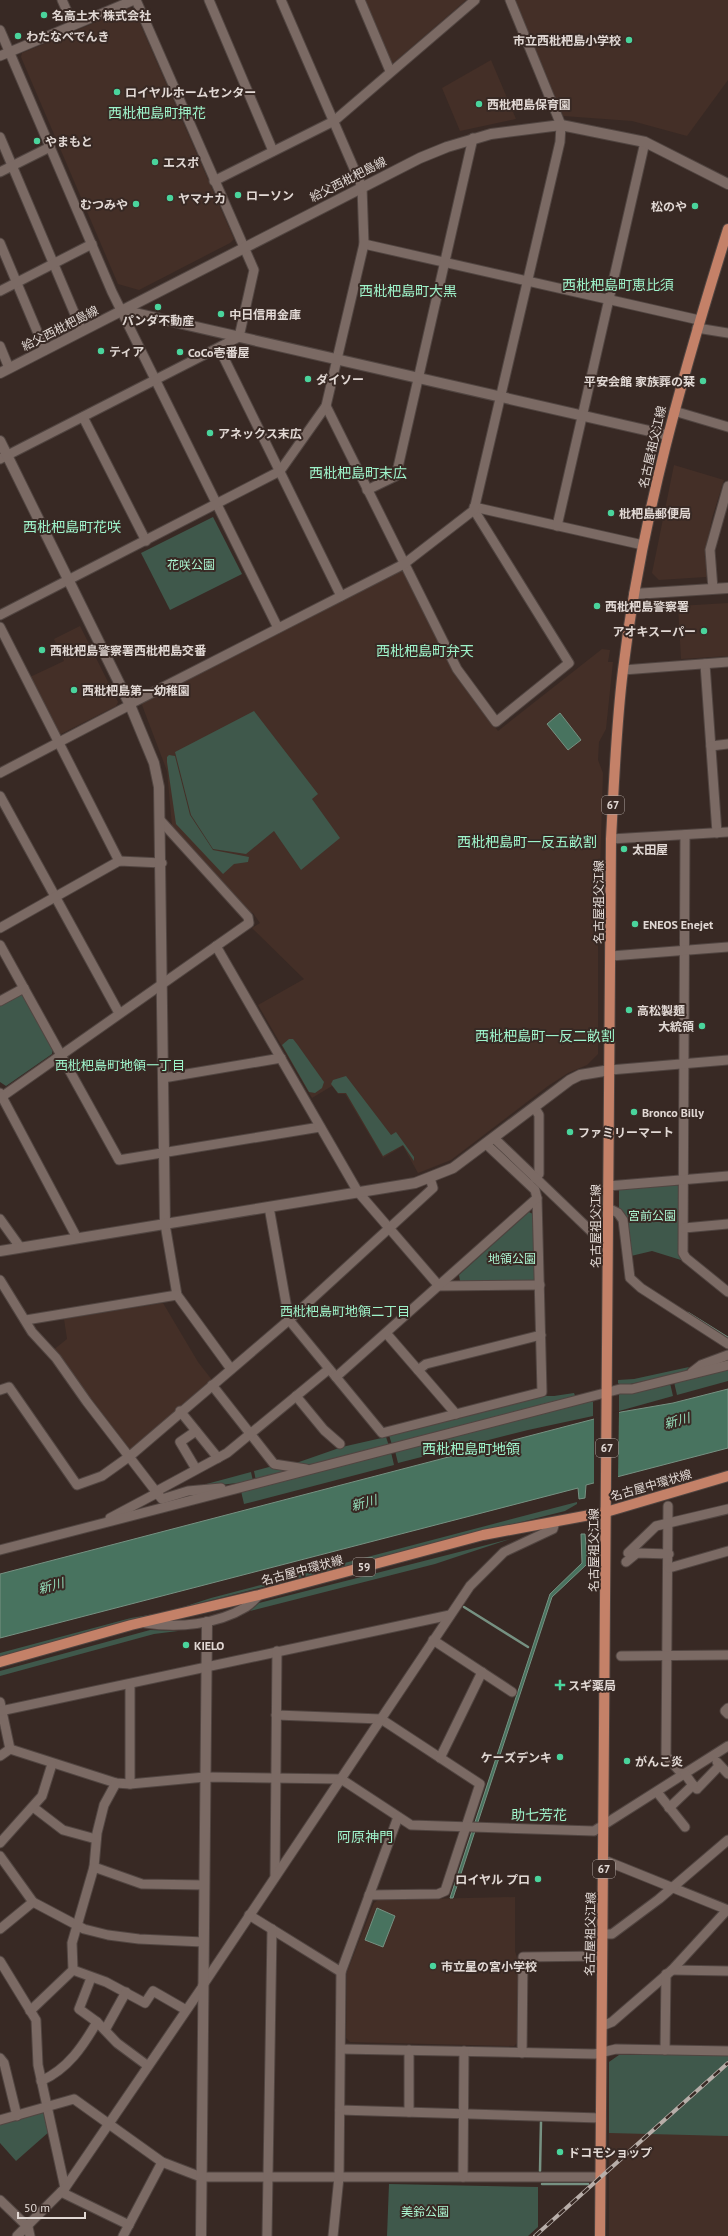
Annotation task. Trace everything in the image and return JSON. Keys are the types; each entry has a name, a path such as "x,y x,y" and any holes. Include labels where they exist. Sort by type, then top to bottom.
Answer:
{"main road":[{"name":"名古屋祖父江線","path":"600,2236 608,1394 608,1186 612,839 615,748 623,670 634,594 667,435 698,324 728,229"},
{"name":"名古屋中環状線","path":"0,1662 142,1622 259,1594 483,1536 606,1512 728,1476"}],"street":[{"path":"62,0 73,25"},
{"path":"0,56 135,0 254,274 239,337 4,457"},
{"path":"209,0 274,151"},
{"path":"0,615 70,581 280,471 326,406 364,244 362,187 281,0"},
{"path":"360,0 390,71"},
{"path":"214,181 334,121 390,71 475,0"},
{"path":"0,773 404,564 474,508 560,142 561,125 510,0"},
{"path":"0,30 122,310 278,628"},
{"name":"給父西枇杷島線","path":"0,373 420,158 473,138 517,130 561,125 645,142 728,184"},
{"path":"0,137 82,331"},
{"path":"367,490 396,476 473,138"},
{"path":"557,526 645,142"},
{"path":"0,172 50,146"},
{"path":"0,243 45,350"},
{"path":"0,290 92,244"},
{"path":"364,244 609,299 728,333"},
{"path":"122,310 582,417 667,435"},
{"path":"0,346 10,368"},
{"path":"218,348 341,596"},
{"path":"326,406 457,669 496,722 569,663 474,508"},
{"path":"674,411 728,427"},
{"path":"83,417 146,541"},
{"path":"0,441 4,457 70,581 130,705 154,763 159,787 161,821 165,1224 177,1295 231,1369"},
{"path":"714,589 710,550 728,486"},
{"path":"474,508 643,546"},
{"path":"634,594 728,588"},
{"path":"0,627 119,861"},
{"path":"623,670 728,662"},
{"path":"705,664 717,833"},
{"path":"711,746 728,744"},
{"path":"0,796 119,1013"},
{"path":"77,1238 1,1096 249,923 248,917 161,821"},
{"path":"612,839 728,832"},
{"path":"685,834 684,1253 686,1258 728,1292"},
{"path":"0,928 119,861 162,863"},
{"path":"0,945 119,1160 320,1127"},
{"path":"216,946 358,1192 439,1286 540,1285"},
{"path":"611,956 728,947"},
{"path":"0,1001 24,988"},
{"path":"163,1078 280,1058"},
{"path":"0,1251 415,1183 453,1168 575,1078 610,1070 728,1060"},
{"path":"534,1107 539,1115 539,1174 535,1178"},
{"path":"490,1141 535,1178 595,1235"},
{"path":"269,1207 289,1320 382,1433 542,1392 537,1198 535,1190 490,1141"},
{"path":"608,1186 728,1176"},
{"path":"0,1390 9,1387 77,1485 102,1476 130,1456 180,1411 289,1320 433,1188 430,1178"},
{"path":"336,1377 537,1198"},
{"path":"608,1208 618,1213 623,1220 630,1278 646,1292 728,1344"},
{"path":"0,1219 20,1247"},
{"path":"684,1228 728,1224"},
{"path":"0,1280 32,1332 56,1358 87,1402 162,1499 188,1491 248,1485"},
{"path":"26,1320 177,1295"},
{"path":"386,1333 456,1414"},
{"path":"418,1370 426,1364 541,1335"},
{"path":"687,1376 701,1365 728,1355"},
{"path":"0,1550 248,1485 608,1394 620,1389 632,1389 728,1365"},
{"path":"95,1525 218,1458 251,1434 329,1368"},
{"path":"212,1385 274,1464 310,1470"},
{"path":"296,1396 324,1430 340,1444"},
{"path":"180,1411 218,1458"},
{"path":"196,1431 180,1442 196,1469"},
{"path":"668,1506 669,1568 666,1756 697,1788 720,1766"},
{"path":"669,1554 637,1553 627,1558 656,1526 728,1509"},
{"path":"17,2236 29,2232 63,2190 110,2123 470,1586 504,1552 553,1529 555,1522"},
{"path":"669,1568 728,1551"},
{"path":"142,1622 166,1626 208,1622 246,1607 259,1594"},
{"path":"10,1749 1,1708 130,1684 206,1665 450,1615"},
{"path":"201,2236 206,1665 208,1622"},
{"path":"433,1640 512,1692"},
{"path":"275,1875 277,1651"},
{"path":"621,1656 728,1655"},
{"path":"440,1758 482,1672"},
{"path":"130,1684 130,1784"},
{"path":"728,1708 725,1711 728,1714"},
{"path":"276,1716 381,1719 480,1784 445,1892 438,1894 369,1895"},
{"path":"10,1749 52,1764 116,1783 130,1784 205,1777 341,1779 411,1825 594,1831 603,1827 728,1746"},
{"path":"0,1756 10,1749"},
{"path":"713,1756 728,1774"},
{"path":"0,1843 42,1796 52,1764"},
{"path":"30,2011 73,1970 72,1942 94,1867 96,1839 104,1805 116,1783"},
{"path":"670,1808 693,1785"},
{"path":"657,1792 685,1827"},
{"path":"33,1807 63,1830 96,1839"},
{"path":"333,2236 339,2177 341,1972 398,1817"},
{"path":"602,1934 612,1934 726,1845"},
{"path":"0,1856 33,1902 76,1925 108,1936 203,1942"},
{"path":"602,2026 612,2022 669,1972 728,1910 604,1860"},
{"path":"94,1867 142,1884 204,1885"},
{"path":"0,1929 33,1902"},
{"path":"249,1915 341,1972"},
{"path":"266,2236 272,1929"},
{"path":"522,2053 523,1957 602,1956"},
{"path":"0,1961 36,2020 38,2065 63,2190"},
{"path":"73,1970 91,1978 106,1982 145,2003 154,1991 186,2010"},
{"path":"669,1972 728,1971"},
{"path":"665,2050 669,1972"},
{"path":"91,1978 79,2009 97,2022 117,2043 148,2066"},
{"path":"105,2030 126,1992"},
{"path":"41,2081 57,2074 84,2044 97,2022"},
{"path":"341,2048 596,2054 616,2049 728,2051"},
{"path":"409,2050 409,2112"},
{"path":"463,2177 464,2051"},
{"path":"0,2058 4,2063 17,2116"},
{"path":"0,2120 74,2099 110,2123 162,2162 201,2177 600,2177"},
{"path":"340,2110 601,2118"},
{"path":"123,2236 162,2162"},
{"path":"63,2190 129,2225"},
{"path":"0,2200 29,2232"}],"shaded area":[{"path":"364,0 466,0 393,63 391,62"},
{"name":"市立西枇杷島小学校","path":"514,0 728,0 728,80 687,136 632,121 563,116"},
{"path":"130,8 134,10 234,239 230,243 139,290 118,284 21,57 22,53"},
{"name":"西枇杷島保育園","path":"491,60 516,119 460,131 442,88"},
{"path":"674,465 724,480 712,518 706,551 708,574 706,577 659,580 652,573"},
{"path":"403,569 456,676 498,731 602,649 610,650 608,662 613,662 606,729 599,742 598,760 603,773 598,937 598,1054 587,1065 568,1073 548,1086 451,1160 418,1173 403,1146 383,1158 345,1094 338,1094 332,1086 312,1098 258,1005 304,979 252,928 260,923 253,913 250,912 172,826 167,771 142,705 143,701"},
{"name":"アオキスーパー","path":"728,603 728,656 681,659 678,606"},
{"name":"西枇杷島第一幼稚園","path":"80,626 118,702 116,706 61,734 57,731 30,677 64,661 54,639"},
{"path":"163,1303 198,1362 212,1380 132,1451 125,1449 52,1351 67,1339 64,1319"},
{"name":"市立星の宮小学校","path":"515,1897 515,1951 518,1961 518,2042 514,2046 350,2042 346,2038 347,1972 374,1903 378,1900"},
{"path":"619,2055 728,2055 728,2236 609,2236 609,2062"}],"green space":[{"name":"花咲公園","path":"213,517 242,574 170,610 141,553"},
{"path":"254,711 318,794 312,799 340,838 301,870 274,831 246,854 213,849 191,815 175,752"},
{"path":"169,755 175,756 190,815 213,850 249,857 248,862 234,864 223,874 176,824 167,762 167,757"},
{"path":"19,993 24,994 53,1048 52,1054 6,1086 0,1082 0,1004"},
{"path":"289,1039 293,1039 324,1082 322,1088 315,1093 309,1092 282,1045"},
{"path":"346,1076 391,1135 396,1132 414,1157 414,1161 403,1145 383,1156 346,1093 338,1093 331,1084 333,1080"},
{"name":"宮前公園","path":"677,1185 681,1188 681,1260 652,1251 631,1256 619,1209 619,1189"},
{"name":"地領公園","path":"529,1212 535,1215 536,1278 533,1281 460,1281 459,1275"},
{"path":"689,1367 685,1372 621,1386 618,1383 618,1380 634,1379"},
{"path":"728,1368 728,1381 677,1395 674,1382"},
{"path":"670,1383 673,1396 619,1411 619,1392 631,1394"},
{"path":"574,1393 576,1398 392,1445 389,1435 546,1396"},
{"path":"590,1401 593,1402 593,1416 528,1430 398,1463 395,1451"},
{"path":"386,1437 389,1446 308,1466 278,1463 299,1462 342,1447"},
{"path":"391,1452 394,1465 244,1504 241,1491"},
{"path":"273,1466 299,1469 256,1481 254,1471"},
{"path":"251,1472 253,1481 188,1489"},
{"path":"577,1502 577,1504 565,1511 180,1608 211,1598"},
{"path":"510,1539 435,1564 250,1611 259,1603"},
{"path":"160,1613 0,1657 0,1653 131,1618"},
{"path":"150,1630 178,1631 154,1634 0,1676 0,1671"},
{"path":"619,2055 728,2055 728,2136 609,2133 609,2062"},
{"path":"44,2111 50,2131 16,2161 0,2143 0,2124"},
{"name":"美鈴公園","path":"389,2184 538,2187 538,2227 528,2236 387,2236"}],"water":[{"path":"560,713 581,740 568,750 547,724"},
{"name":"新川","path":"728,1389 728,1448 586,1485 585,1498 579,1499 578,1488 0,1638 0,1574 621,1412 673,1403"},
{"path":"581,1534 585,1534 587,1557 591,1557 592,1562 586,1565 552,1597 453,1898 450,1898 550,1594 582,1563"},
{"path":"377,1908 395,1916 383,1947 365,1940"}],"pier":[{"path":"619,1411 618,1479 594,1485 594,1418"}],"waterway":[{"path":"592,1237 596,1241"},
{"path":"688,1313 728,1338"},
{"path":"464,1607 528,1647"},
{"path":"540,2171 541,2122"},
{"path":"542,2184 588,2184"}],"railway":[{"path":"535,2236 728,2063"}],"place":[{"name":"名高土木 株式会社","path":"44,15"},
{"name":"わたなべでんき","path":"18,36"},
{"name":"市立西枇杷島小学校","path":"629,40"},
{"name":"ロイヤルホームセンター","path":"117,92"},
{"name":"西枇杷島保育園","path":"479,104"},
{"name":"やまもと","path":"37,141"},
{"name":"エスポ","path":"155,162"},
{"name":"ローソン","path":"238,195"},
{"name":"ヤマナカ","path":"170,198"},
{"name":"むつみや","path":"136,204"},
{"name":"松のや","path":"695,206"},
{"name":"パンダ不動産","path":"158,307"},
{"name":"中日信用金庫","path":"221,314"},
{"name":"ティア","path":"101,351"},
{"name":"CoCo壱番屋","path":"180,352"},
{"name":"ダイソー","path":"308,379"},
{"name":"平安会館 家族葬の栞","path":"703,381"},
{"name":"アネックス末広","path":"210,433"},
{"name":"枇杷島郵便局","path":"611,513"},
{"name":"西枇杷島警察署","path":"597,606"},
{"name":"アオキスーパー","path":"704,631"},
{"name":"西枇杷島警察署西枇杷島交番","path":"42,650"},
{"name":"西枇杷島第一幼稚園","path":"74,690"},
{"name":"太田屋","path":"624,849"},
{"name":"ENEOS Enejet","path":"635,924"},
{"name":"高松製麺","path":"629,1010"},
{"name":"大統領","path":"702,1026"},
{"name":"Bronco Billy","path":"634,1112"},
{"name":"ファミリーマート","path":"570,1132"},
{"name":"KIELO","path":"186,1645"},
{"name":"スギ薬局","path":"560,1685"},
{"name":"ケーズデンキ","path":"560,1757"},
{"name":"がんこ炎","path":"627,1761"},
{"name":"ロイヤル プロ","path":"538,1879"},
{"name":"市立星の宮小学校","path":"433,1966"},
{"name":"ドコモショップ","path":"560,2152"}],"district":[{"name":"西枇杷島町押花","path":"157,113"},
{"name":"西枇杷島町恵比須","path":"618,285"},
{"name":"西枇杷島町大黒","path":"408,291"},
{"name":"西枇杷島町末広","path":"358,473"},
{"name":"西枇杷島町花咲","path":"72,527"},
{"name":"西枇杷島町弁天","path":"425,651"},
{"name":"西枇杷島町一反五畝割","path":"527,842"},
{"name":"西枇杷島町一反二畝割","path":"545,1036"},
{"name":"西枇杷島町地領一丁目","path":"120,1065"},
{"name":"西枇杷島町地領二丁目","path":"345,1311"},
{"name":"西枇杷島町地領","path":"471,1449"},
{"name":"助七芳花","path":"539,1815"},
{"name":"阿原神門","path":"365,1837"}]}
